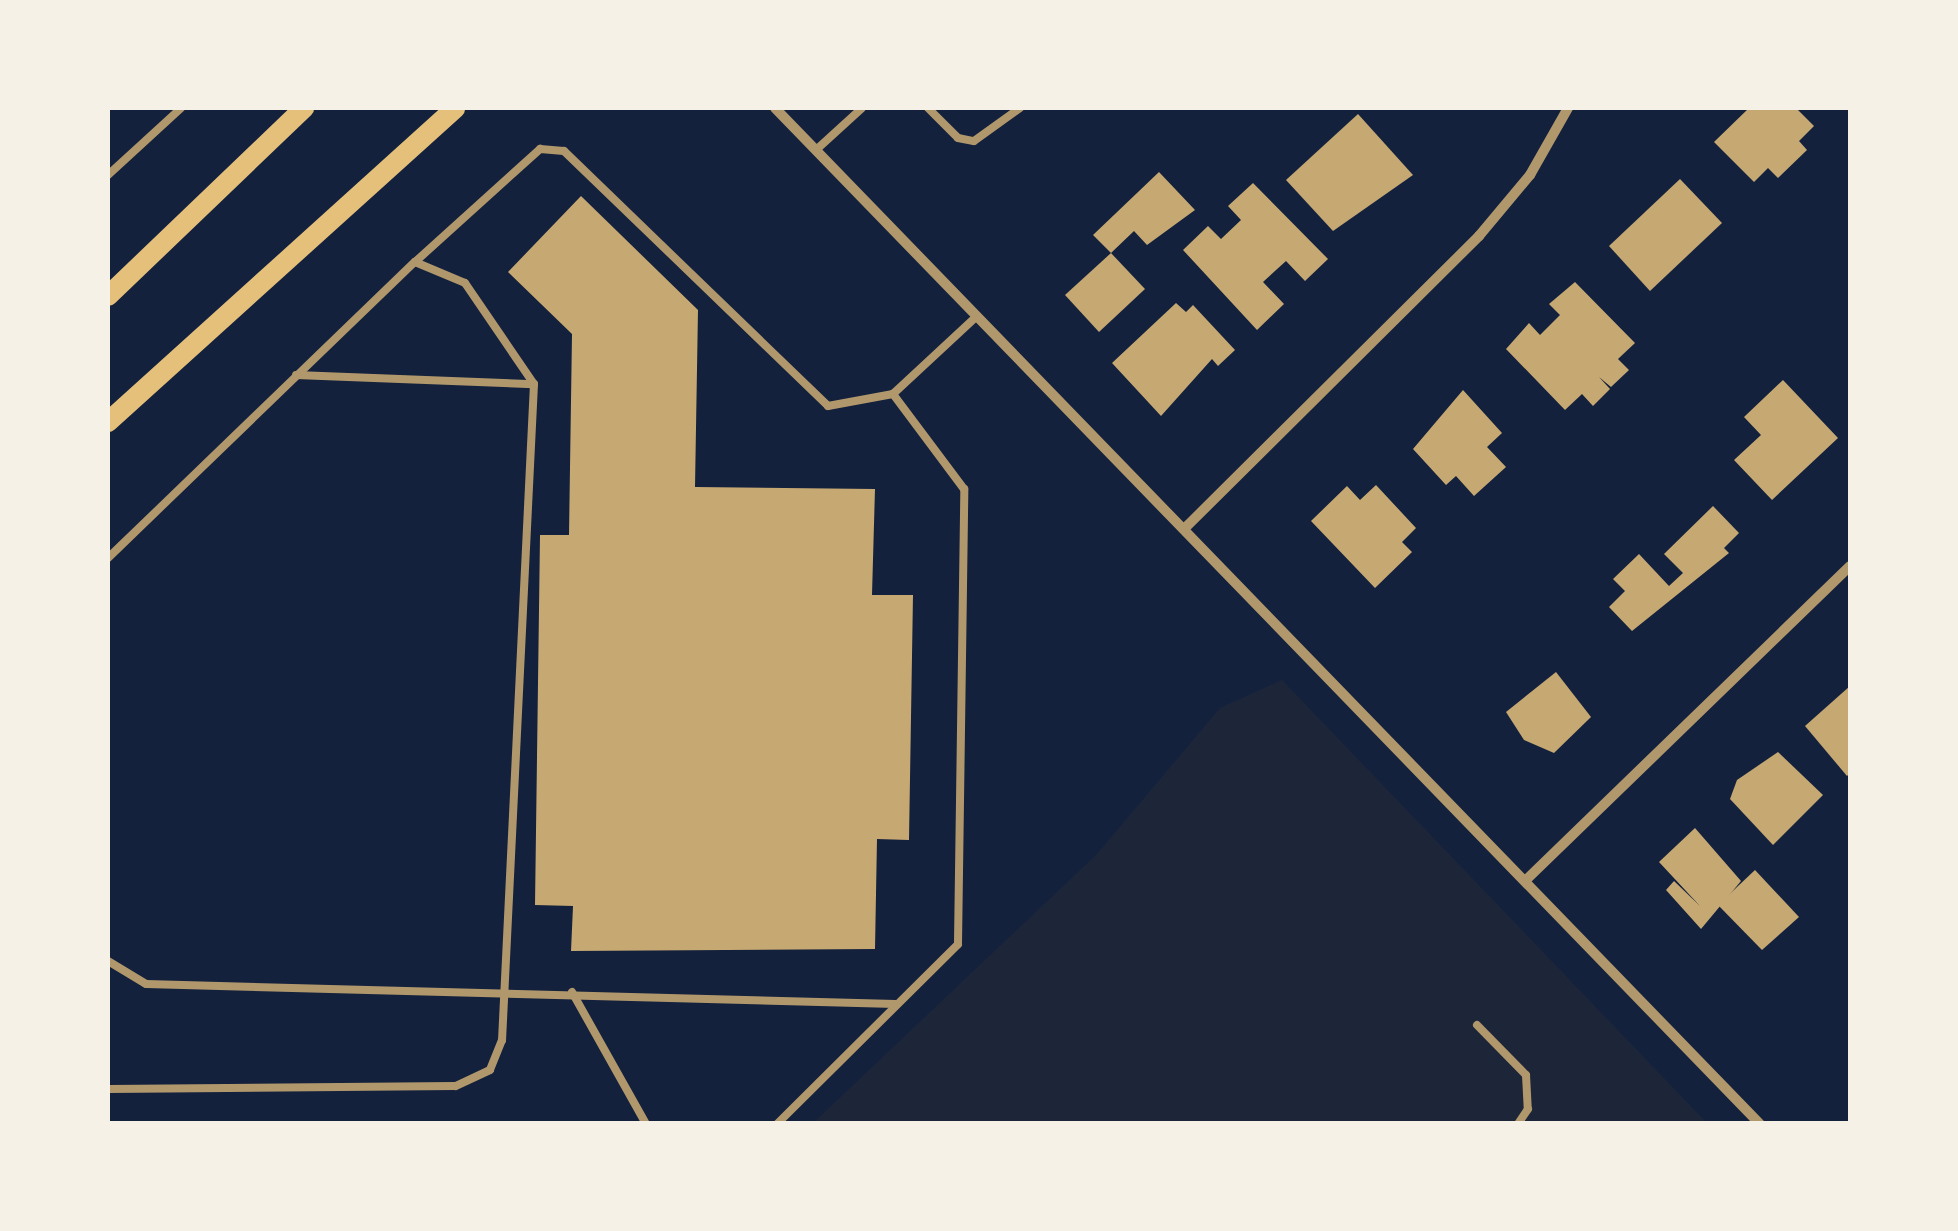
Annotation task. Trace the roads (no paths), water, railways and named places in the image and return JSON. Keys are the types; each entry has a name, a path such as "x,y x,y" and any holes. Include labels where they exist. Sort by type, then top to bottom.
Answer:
{"main road":[{"path":"108,296 304,108"},
{"path":"108,422 455,108"}],"street":[{"path":"775,108 1760,1124"},
{"path":"1184,528 1480,236 1568,108"},
{"path":"1526,880 1850,566"}],"lane":[{"path":"108,176 181,108"},
{"path":"816,150 862,108"},
{"path":"928,108 974,142 1020,108"},
{"path":"108,558 415,262 540,148 564,150 828,406 893,394 977,316"},
{"path":"108,1090 456,1086 490,1070 504,989 534,384 464,283 415,262"},
{"path":"296,375 534,384"},
{"path":"777,1124 958,944 964,489 893,394"},
{"path":"108,961 146,984 504,989 897,1004"},
{"path":"572,992 646,1124"},
{"path":"1477,1025 1526,1075 1528,1109 1518,1124"}]}
